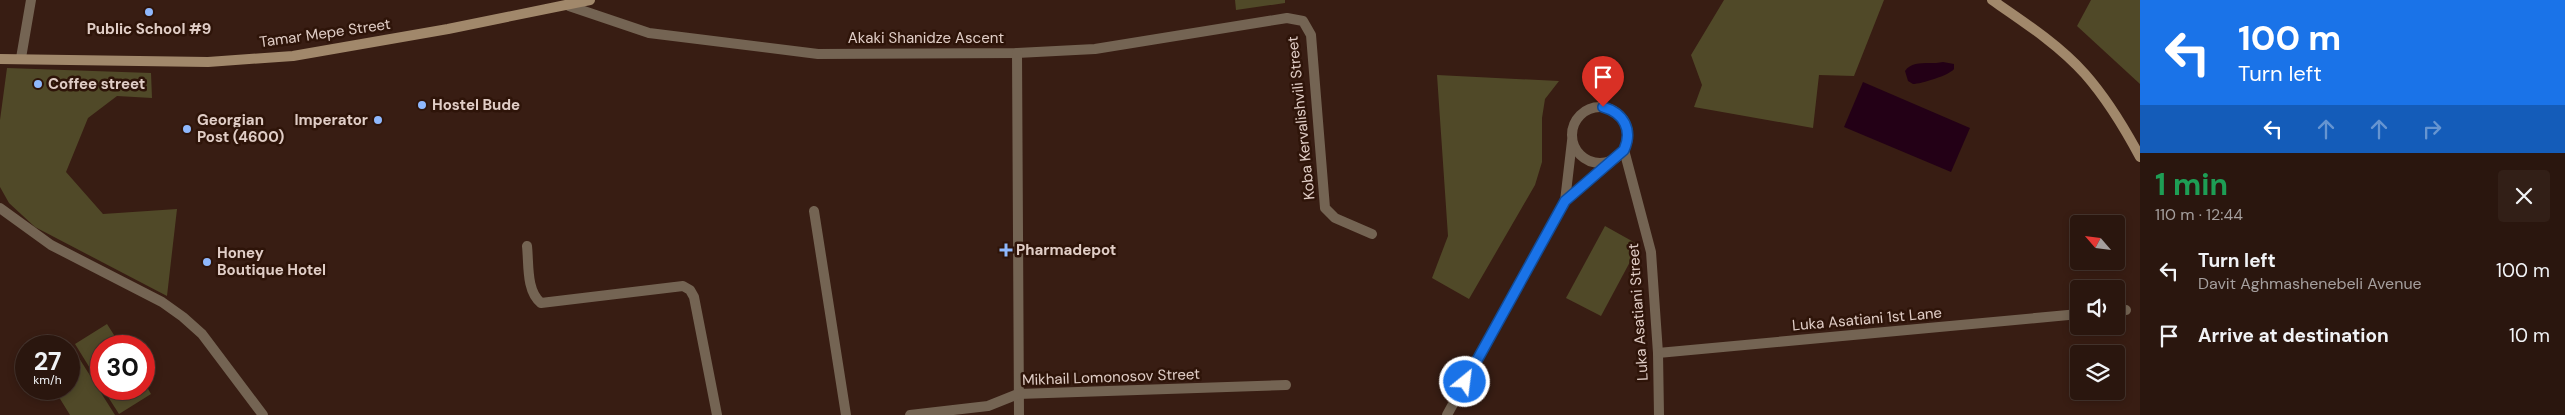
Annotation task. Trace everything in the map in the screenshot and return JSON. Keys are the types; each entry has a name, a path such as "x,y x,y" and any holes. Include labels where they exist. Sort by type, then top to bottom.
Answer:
{"main road":[{"name":"Tamar Mepe Street","path":"0,59 208,62 293,56 569,6 590,0"},
{"path":"1992,0 2038,32 2084,73 2122,122 2140,157"}],"street":[{"path":"21,58 31,0"},
{"name":"Akaki Shanidze Ascent","path":"569,6 649,34 773,50 818,54 1017,53 1019,415"},
{"name":"Koba Kervalishvili Street","path":"1017,53 1095,49 1287,18 1304,21 1311,35 1325,208 1335,218 1372,234"},
{"path":"1447,415 1565,201 1620,154 1627,141 1626,123 1613,110 1603,107 1593,108 1577,119 1572,138 1565,201"},
{"path":"1572,138 1575,148 1589,161 1599,163 1620,154"},
{"name":"Luka Asatiani Street","path":"1620,154 1651,252 1658,353 1658,415"},
{"path":"0,208 51,245 162,302 183,317 202,334 263,415"},
{"path":"814,212 846,415"},
{"path":"527,246 531,289 534,298 541,303 683,286 690,290 694,297 717,415"},
{"name":"Luka Asatiani 1st Lane","path":"1658,353 2070,315"},
{"name":"Mikhail Lomonosov Street","path":"910,415 988,406 1018,394 1286,385"}],"shaded area":[{"path":"1235,0 1285,0 1285,3 1236,10"},
{"path":"1724,0 1884,0 1854,76 1819,75 1813,128 1694,107 1702,85 1691,55"},
{"path":"2091,0 2140,0 2140,84 2077,26"},
{"path":"1943,62 1954,64 1954,69 1941,76 1922,82 1913,84 1908,81 1905,71 1908,67 1922,63"},
{"path":"7,68 151,73 152,98 117,96 88,118 66,172 103,214 177,209 167,296 35,227 9,203 0,187 0,120"},
{"path":"1437,75 1559,81 1545,99 1542,118 1542,162 1535,185 1469,299 1432,278 1448,236"},
{"path":"1863,82 1970,128 1951,172 1844,127"},
{"path":"1605,226 1639,245 1601,316 1566,298"},
{"path":"107,324 114,335 90,335 90,368 80,352 80,341"},
{"path":"80,360 90,375 90,400 106,400 115,415 70,415 61,400 80,400"},
{"path":"110,400 141,400 119,414"}],"place":[{"name":"Public School #9","path":"149,12"},
{"name":"Coffee street","path":"38,84"},
{"name":"Hostel Bude","path":"422,105"},
{"name":"Imperator","path":"378,120"},
{"name":"Georgian Post (4600)","path":"187,129"},
{"name":"Pharmadepot","path":"1006,250"},
{"name":"Honey Boutique Hotel","path":"207,262"}],"route":[{"path":"1465,382 1565,201 1624,150 1628,132 1626,123 1613,110 1603,107"}]}
